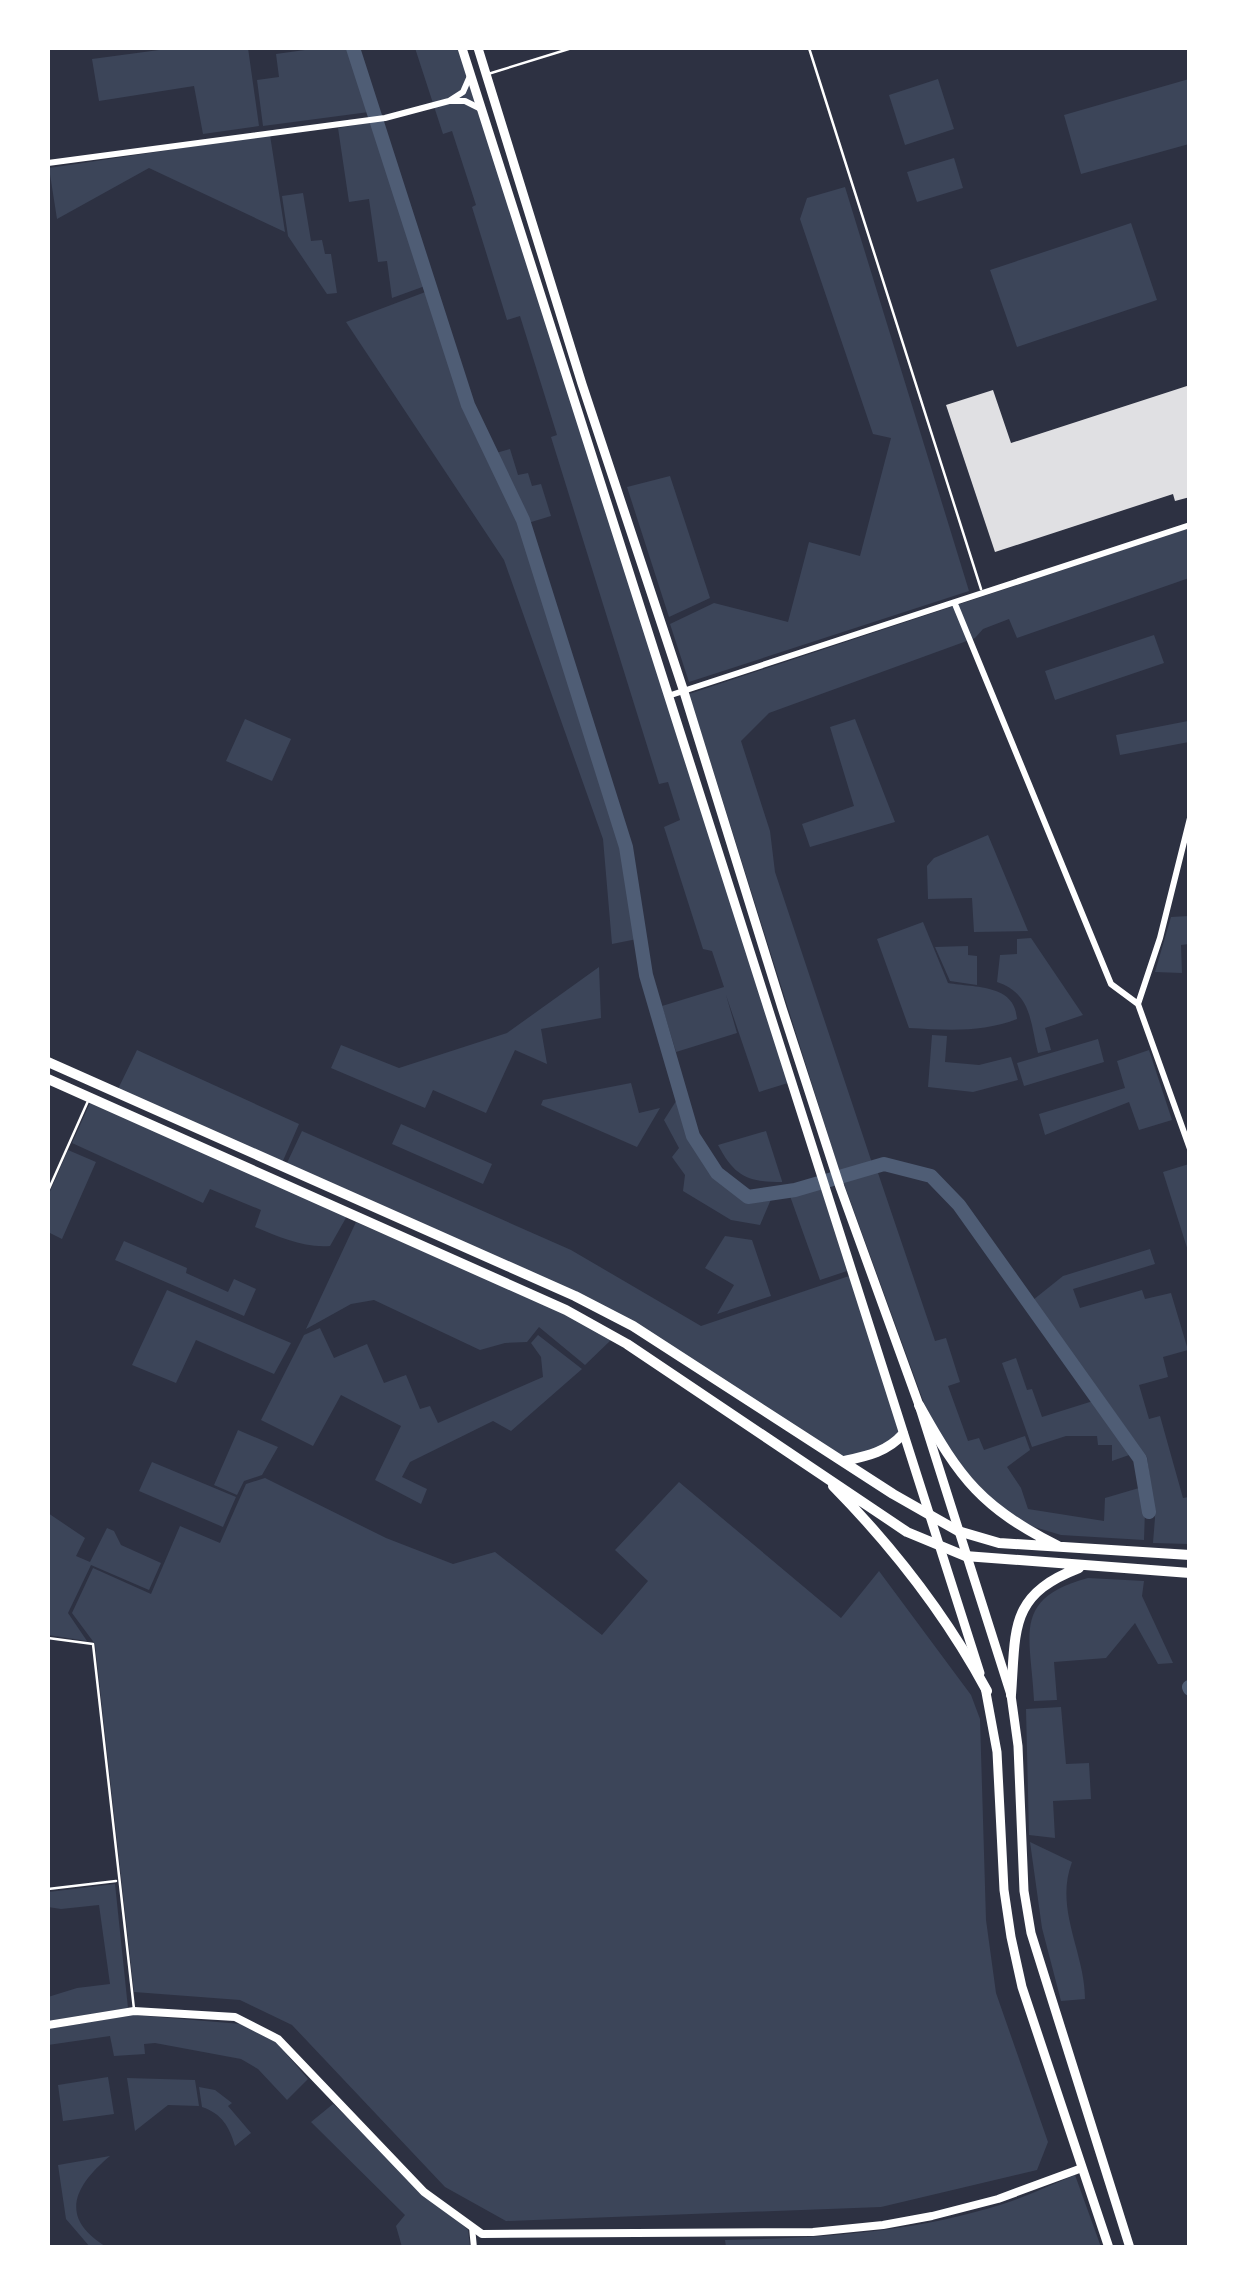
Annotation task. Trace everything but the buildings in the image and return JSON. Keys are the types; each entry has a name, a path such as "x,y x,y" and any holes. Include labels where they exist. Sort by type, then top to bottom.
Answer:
{"highway":[{"path":"48,1062 575,1296 633,1326 958,1532 999,1543 1190,1555"},
{"path":"48,1079 566,1310 628,1344 907,1532 938,1547 966,1556 1190,1573"},
{"path":"919,1406 950,1461 978,1493 1005,1518 1064,1549"},
{"path":"844,1461 878,1453 893,1446 904,1434"},
{"path":"814,1468 867,1521 970,1661 986,1691"},
{"path":"1011,1695 1016,1640 1028,1602 1050,1579 1082,1566"}],"main road":[{"path":"462,48 986,1691 997,1752 1010,1937 1022,1987 1109,2248"},
{"path":"478,48 840,1187 919,1406 1011,1695 1018,1746 1024,1891 1031,1933 1130,2248"}],"street":[{"path":"48,163 385,118 449,101 464,92 470,75"},
{"path":"449,101 470,102 482,111"},
{"path":"668,696 1190,525"},
{"path":"955,604 1110,984 1138,1004 1190,1149"},
{"path":"1138,1004 1160,938 1190,818"},
{"path":"48,2025 134,2012 235,2016 278,2039 424,2192 482,2234 813,2232 866,2227 932,2216 998,2198 1082,2168"},
{"path":"472,2226 474,2248"}],"lane":[{"path":"486,74 572,48"},
{"path":"809,48 983,594"},
{"path":"48,1191 89,1098"},
{"path":"48,1638 94,1644 134,2012"},
{"path":"48,1889 118,1881"}],"shaded area":[{"path":"174,48 248,48 259,126 203,134 194,86 99,101 92,59"},
{"path":"350,48 369,112 263,126 257,80 279,77 276,54"},
{"path":"415,48 459,48 788,1083 759,1092 726,995 737,1033 676,1052 662,1006 724,987 712,951 703,949 664,827 680,820 668,782 659,784 551,437 557,435 520,316 507,320 452,131 443,134"},
{"path":"938,79 954,129 905,145 889,95"},
{"path":"1189,79 1189,144 1081,174 1064,115"},
{"path":"372,122 425,286 392,298 387,261 378,262 369,199 349,202 338,128"},
{"path":"270,135 285,232 149,168 57,219 49,168"},
{"path":"954,158 963,188 917,202 907,172"},
{"path":"845,187 969,591 689,682 670,624 714,603 788,622 809,542 860,556 891,438 873,434 800,219 807,198"},
{"path":"303,193 311,241 322,240 325,254 331,254 337,293 327,294 288,236 282,196"},
{"path":"1131,223 1157,300 1017,347 990,270"},
{"path":"428,291 464,403 521,519 624,849 637,939 612,944 603,839 504,560 346,322"},
{"path":"510,449 518,475 528,473 532,486 541,484 551,516 528,523 496,453"},
{"path":"670,476 710,598 669,617 627,487"},
{"path":"1189,528 1189,578 1017,638 1009,619 983,629 975,638 769,713 741,741 770,831 775,872 872,1163 840,1173 689,694"},
{"path":"1154,635 1164,663 1055,700 1045,671"},
{"path":"245,719 291,739 272,781 226,761"},
{"path":"855,719 895,822 810,847 802,824 854,806 830,727"},
{"path":"1188,721 1189,742 1120,755 1116,735"},
{"path":"988,835 1028,931 974,932 972,898 928,899 927,866 934,858"},
{"path":"1189,916 1189,944 1181,945 1182,973 1155,972 1171,917"},
{"path":"923,922 948,983 1002,994 1015,1008 1017,1019 977,1029 909,1028 877,939"},
{"path":"1031,938 1083,1015 1045,1028 1051,1050 1038,1053 1028,1010 1017,994 997,982 1000,955 1017,954 1017,939"},
{"path":"968,946 968,955 977,956 977,985 950,981 935,947"},
{"path":"599,967 601,1018 541,1029 547,1064 515,1050 486,1113 433,1090 425,1108 331,1068 341,1045 399,1068 507,1033"},
{"path":"932,1035 947,1036 945,1062 979,1065 1011,1057 1018,1080 973,1092 928,1087"},
{"path":"1098,1039 1104,1062 1024,1086 1017,1063"},
{"path":"137,1050 299,1124 282,1163 118,1089"},
{"path":"1149,1050 1172,1120 1139,1130 1129,1102 1045,1135 1039,1114 1125,1088 1117,1061"},
{"path":"631,1083 639,1113 660,1108 637,1147 541,1105 543,1100"},
{"path":"678,1098 689,1131 710,1168 747,1201 772,1197 760,1225 731,1220 683,1191 685,1175 672,1157 679,1148 664,1120"},
{"path":"90,1103 347,1216 330,1246 301,1244 255,1227 261,1210 210,1189 203,1203 72,1143"},
{"path":"401,1124 492,1164 483,1184 392,1144"},
{"path":"302,1131 571,1250 701,1326 852,1275 902,1434 891,1445 844,1459 634,1323 286,1165"},
{"path":"766,1131 782,1182 744,1176 730,1164 718,1145"},
{"path":"68,1150 96,1162 62,1239 48,1232 48,1196"},
{"path":"1190,1164 1189,1254 1163,1172"},
{"path":"877,1170 935,1341 946,1338 960,1382 948,1386 968,1441 979,1438 984,1450 1025,1436 1030,1450 1007,1467 1021,1488 1028,1509 1104,1521 1105,1498 1139,1488 1145,1511 1144,1540 1061,1535 1021,1523 1007,1515 953,1459 924,1403 843,1181"},
{"path":"821,1188 847,1271 820,1280 790,1196"},
{"path":"356,1222 565,1313 611,1340 585,1365 539,1327 527,1342 480,1350 374,1300 351,1304 306,1329"},
{"path":"725,1236 752,1240 771,1296 717,1314 734,1285 705,1268"},
{"path":"124,1241 187,1268 186,1273 228,1292 234,1279 256,1289 244,1316 115,1260"},
{"path":"1150,1249 1155,1264 1073,1289 1080,1308 1142,1290 1145,1299 1171,1293 1188,1350 1163,1357 1168,1377 1139,1385 1149,1419 1160,1416 1183,1498 1189,1497 1189,1544 1153,1543 1155,1518 1147,1457 1033,1300 1063,1276"},
{"path":"167,1290 291,1343 274,1374 196,1340 176,1383 132,1365"},
{"path":"320,1328 334,1358 367,1344 384,1383 406,1375 420,1409 430,1406 438,1423 543,1377 541,1357 531,1343 538,1335 582,1369 511,1431 493,1421 410,1462 402,1477 427,1489 421,1504 375,1480 401,1426 341,1395 313,1446 261,1420 304,1335"},
{"path":"1016,1358 1042,1417 1093,1401 1132,1454 1112,1461 1112,1445 1098,1445 1097,1436 1066,1436 1032,1447 1002,1363"},
{"path":"238,1430 278,1447 262,1475 244,1481 237,1495 214,1485"},
{"path":"152,1462 236,1497 223,1527 139,1491"},
{"path":"265,1478 386,1538 453,1564 495,1552 602,1635 648,1581 615,1550 679,1482 841,1618 879,1571 971,1695 980,1719 986,1920 996,1993 1048,2142 1037,2170 881,2207 506,2221 445,2187 292,2025 240,2000 134,1992 95,1644 72,1613 93,1568 151,1594 180,1526 220,1543 246,1484"},
{"path":"48,1513 85,1538 76,1556 90,1562 107,1528 114,1531 121,1545 161,1563 149,1590 91,1565 68,1613 87,1641 48,1635"},
{"path":"1088,1578 1144,1581 1142,1596 1173,1663 1158,1664 1135,1623 1106,1658 1054,1662 1057,1700 1034,1701 1029,1639 1036,1609 1063,1587"},
{"path":"1061,1707 1066,1764 1089,1763 1091,1799 1053,1801 1055,1838 1029,1835 1026,1709"},
{"path":"1030,1842 1072,1862 1066,1897 1085,1999 1061,2001 1042,1928"},
{"path":"115,1884 128,2008 48,2021 48,1997 110,1984 99,1905 48,1907 48,1892"},
{"path":"134,2015 241,2024 276,2042 308,2079 287,2100 258,2069 241,2059 155,2043 144,2044 145,2054 114,2056 110,2036 48,2045 48,2029"},
{"path":"108,2077 114,2114 63,2121 58,2085"},
{"path":"127,2078 195,2080 199,2106 168,2105 135,2131"},
{"path":"199,2087 215,2090 232,2103 228,2106 251,2133 235,2146 224,2122 202,2107"},
{"path":"333,2104 468,2230 470,2247 402,2247 396,2226 405,2215 311,2122"},
{"path":"110,2156 87,2179 77,2202 82,2225 107,2247 90,2247 66,2219 58,2165"},
{"path":"1075,2175 1101,2247 726,2247 725,2240 830,2235 934,2222 1003,2204"}],"waterway":[{"path":"353,48 468,405 523,520 626,847 646,975 693,1136 717,1173 748,1197 795,1190 884,1164 931,1176 959,1205 1140,1459 1149,1512"}]}
